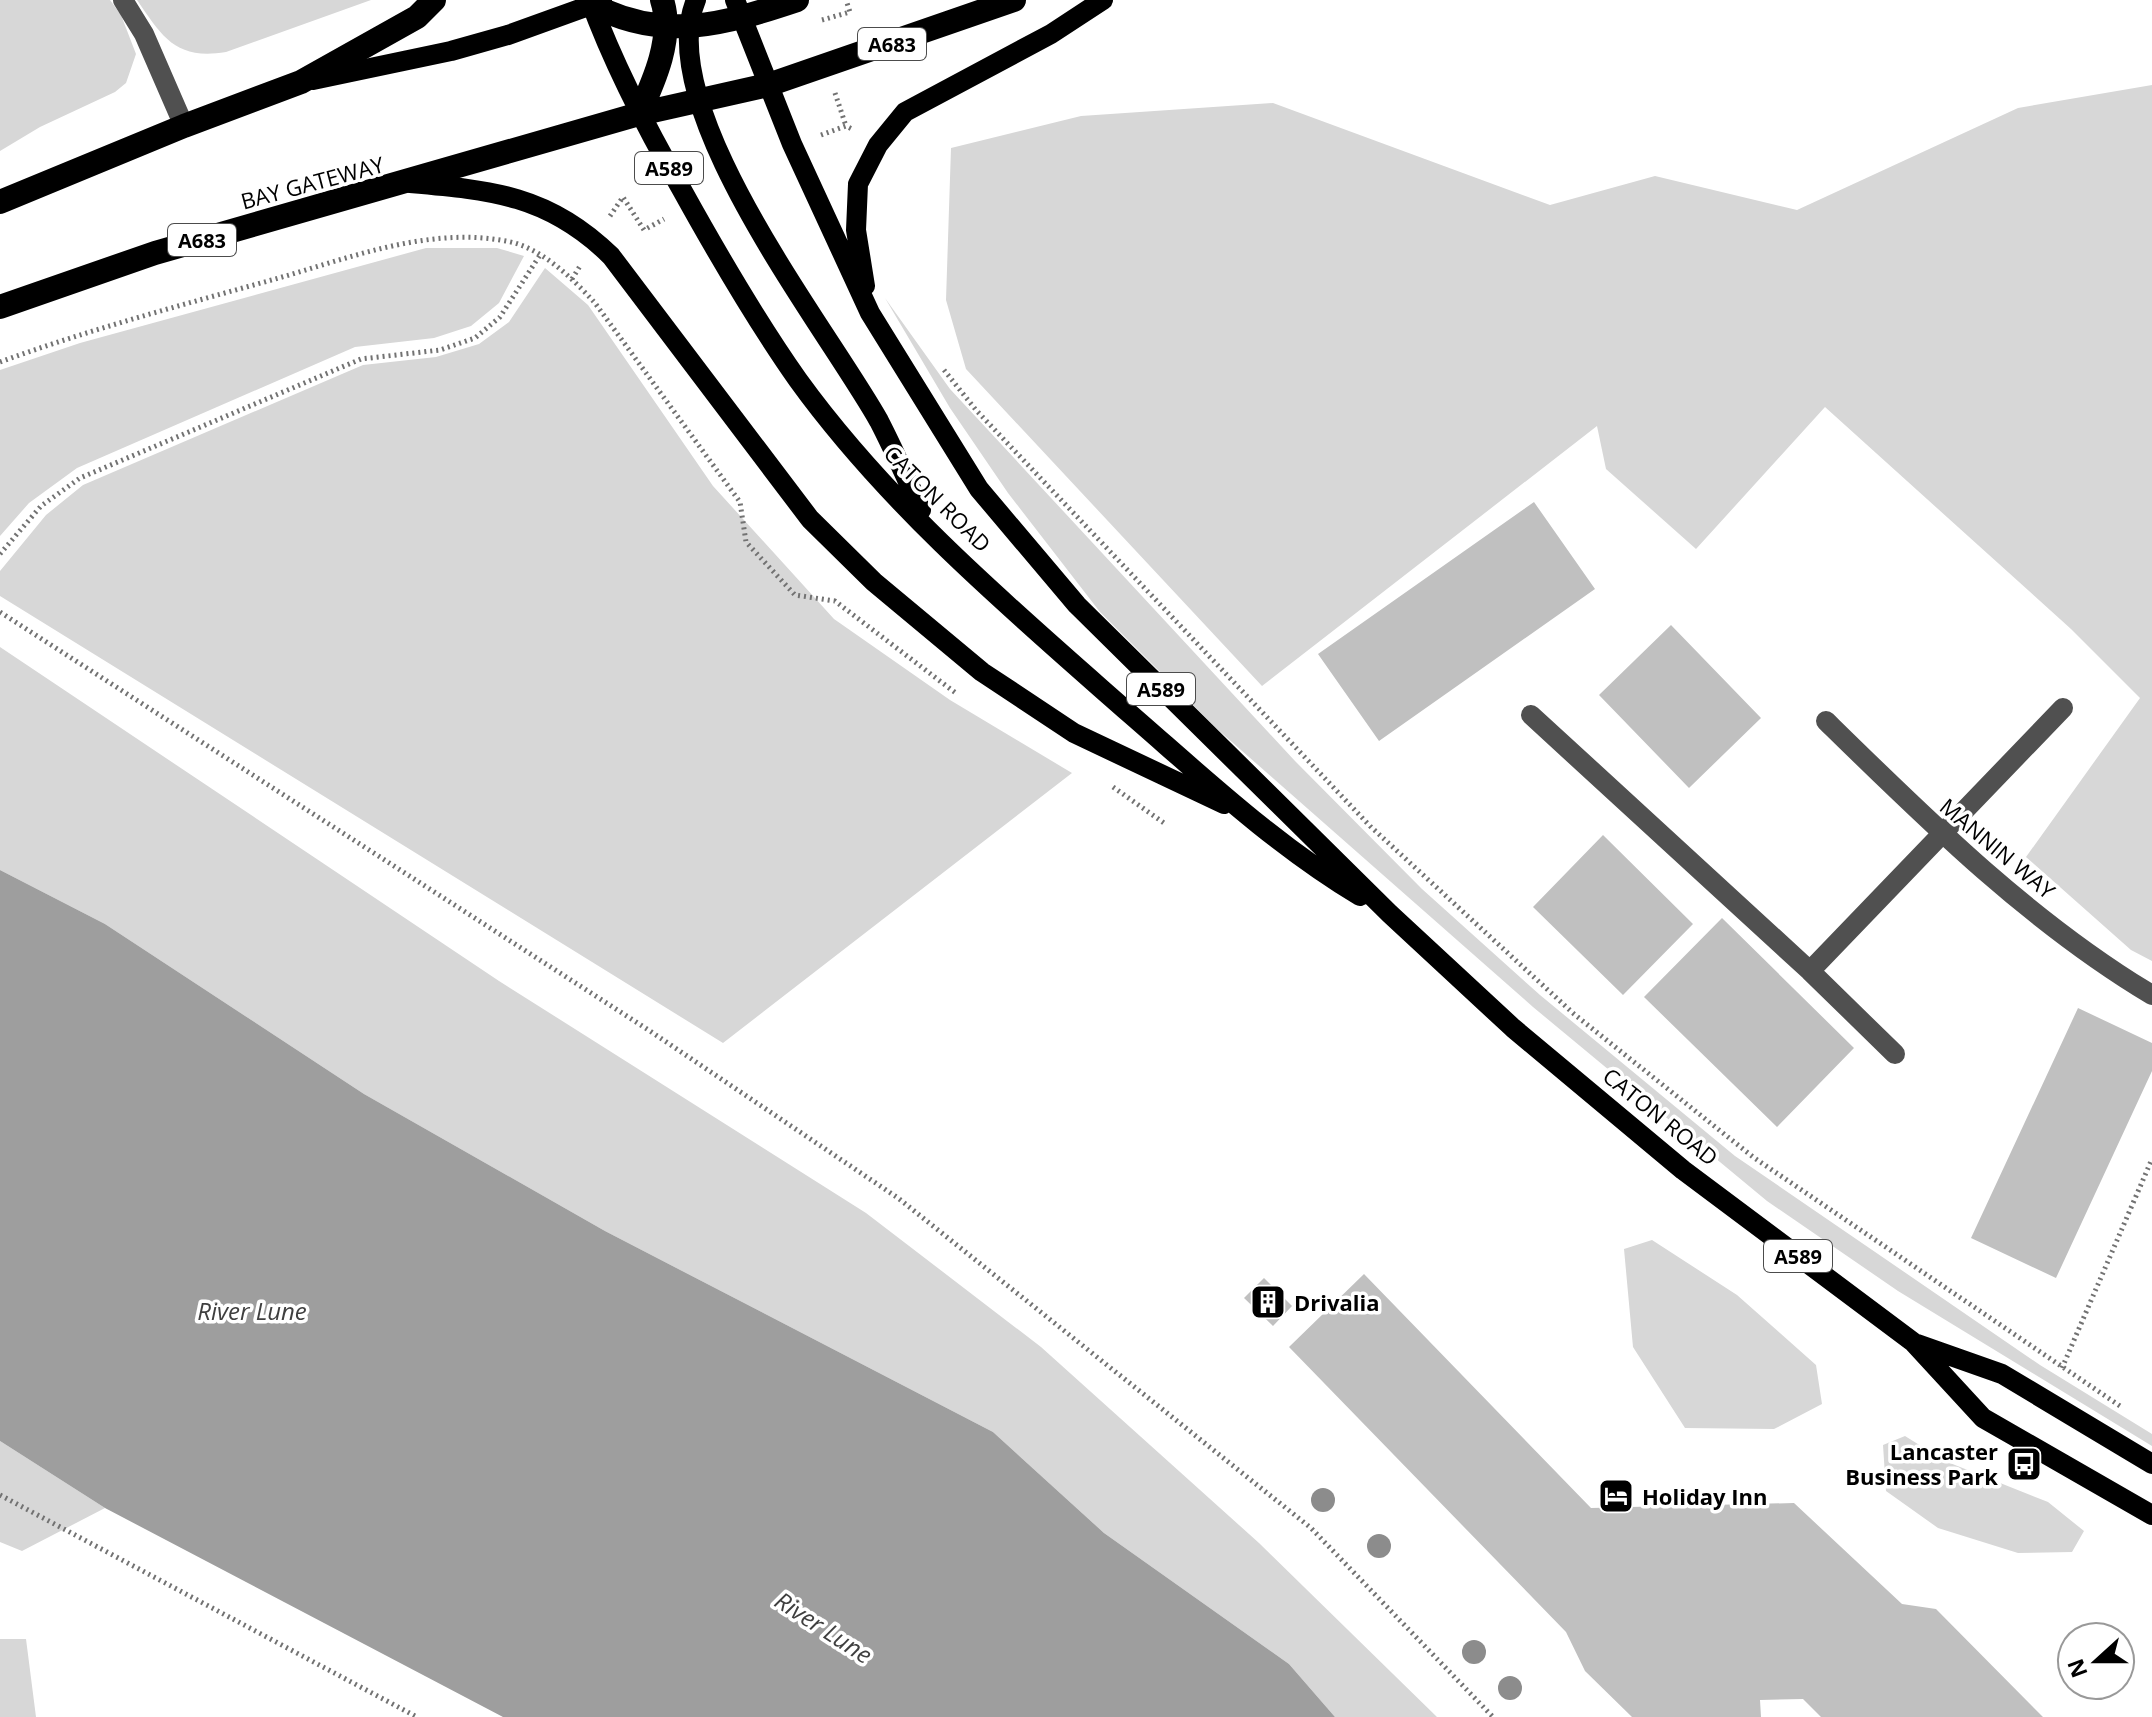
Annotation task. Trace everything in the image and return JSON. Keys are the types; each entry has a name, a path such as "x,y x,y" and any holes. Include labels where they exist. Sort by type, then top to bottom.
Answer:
{"highway":[{"path":"662,0 677,27"},
{"path":"595,1 637,24 677,27 738,9 797,0"},
{"name":"A683","path":"639,114 768,85 1014,0"},
{"path":"0,202 184,126 301,82 426,8"},
{"path":"639,114 677,27"},
{"name":"BAY GATEWAY","path":"0,307 155,253 408,183 639,114"}],"main road":[{"path":"696,0 677,27 691,64 698,101 742,202 814,322 878,420 930,528"},
{"path":"870,313 856,230 858,184 878,145 905,112 1051,34 1103,0"},
{"path":"301,82 465,47 595,1"},
{"name":"CATON ROAD","path":"595,1 639,114 715,252 799,380 861,457 1023,620 1245,814 1305,862 1390,914"},
{"name":"CATON ROAD","path":"738,9 768,85 870,313 979,489 1077,605 1390,914 1513,1028 1683,1170 1913,1342 1983,1418 2152,1515"},
{"path":"408,183 490,190 550,211 595,240 611,256 810,519 874,582 982,672 1074,733 1245,814"},
{"name":"CATON ROAD","path":"1913,1342 2002,1374 2152,1464"}],"street":[{"path":"123,0 144,34 184,126"},
{"path":"1810,971 2063,708"},
{"path":"1531,715 1810,971 1895,1054"},
{"name":"MANNIN WAY","path":"1826,721 1941,833 2051,924 2152,995"}],"path":[{"path":"0,362 81,333 429,237 508,241 540,255 572,279 595,303 740,502 746,542 795,595 835,601 966,699"},
{"path":"0,554 41,506 80,478 361,359 440,350 475,338 500,317 540,255"},
{"path":"942,368 976,410 1370,826 1574,1014 1753,1157 2126,1410"},
{"path":"0,612 650,1031 898,1198 1311,1528 1493,1717"},
{"path":"2062,1368 2152,1159"},
{"path":"0,1495 417,1717"}],"shaded area":[{"path":"0,0 110,0 121,15 136,54 126,83 115,92 40,127 0,151"},
{"path":"137,0 371,0 226,52 209,54 195,53 172,43"},
{"path":"2152,85 2152,961 2131,950 2026,857 2140,698 2071,629 1825,407 1696,549 1606,469 1597,426 1262,686 966,369 946,300 951,148 1081,116 1273,103 1550,205 1655,176 1797,210 2018,108"},
{"path":"426,248 497,248 524,256 499,303 471,326 434,338 355,347 77,468 29,503 0,536 0,370 80,343"},
{"path":"545,268 588,305 713,486 834,619 950,700 1072,773 723,1043 0,596 0,571 46,515 83,485 363,365 436,357 479,344 509,322"},
{"path":"885,298 950,389 1295,761 1422,889 1540,995 1735,1156 2040,1365 2152,1434 2152,1446 1898,1291 1767,1201 1533,1007 1216,728 1100,612 1008,493 950,408"},
{"path":"0,647 499,981 866,1213 1041,1347 1259,1543 1437,1717 1335,1717 1289,1664 1104,1533 993,1432 605,1231 364,1094 105,924 0,870"},
{"path":"1652,1240 1737,1295 1816,1365 1822,1404 1774,1429 1685,1428 1633,1347 1624,1249"},
{"path":"1905,1436 1945,1461 2048,1502 2084,1531 2072,1552 2018,1553 1938,1528 1886,1491 1883,1445"},
{"path":"0,1441 105,1508 22,1551 0,1542"},
{"path":"0,1639 26,1639 36,1717 0,1717"}],"water":[{"name":"River Lune","path":"0,870 105,924 364,1094 605,1231 993,1432 1104,1533 1289,1664 1335,1717 503,1717 105,1508 0,1441"}],"building":[{"path":"1534,502 1595,589 1379,741 1318,654"},
{"path":"1671,625 1761,718 1689,788 1599,695"},
{"path":"1603,835 1693,924 1623,995 1533,907"},
{"path":"1722,918 1854,1048 1777,1127 1644,997"},
{"path":"2078,1008 2152,1043 2152,1071 2056,1278 1971,1238"},
{"path":"1364,1274 1591,1508 1794,1503 1902,1604 1936,1609 2043,1717 1821,1717 1803,1699 1760,1700 1761,1717 1632,1717 1585,1671 1566,1632 1289,1347"},
{"name":"Drivalia","path":"1264,1278 1292,1306 1273,1326 1244,1298"}],"place":[{"name":"Drivalia","path":"1268,1302"},
{"name":"Lancaster Business Park","path":"2024,1464"},
{"name":"Holiday Inn","path":"1616,1496"}]}
